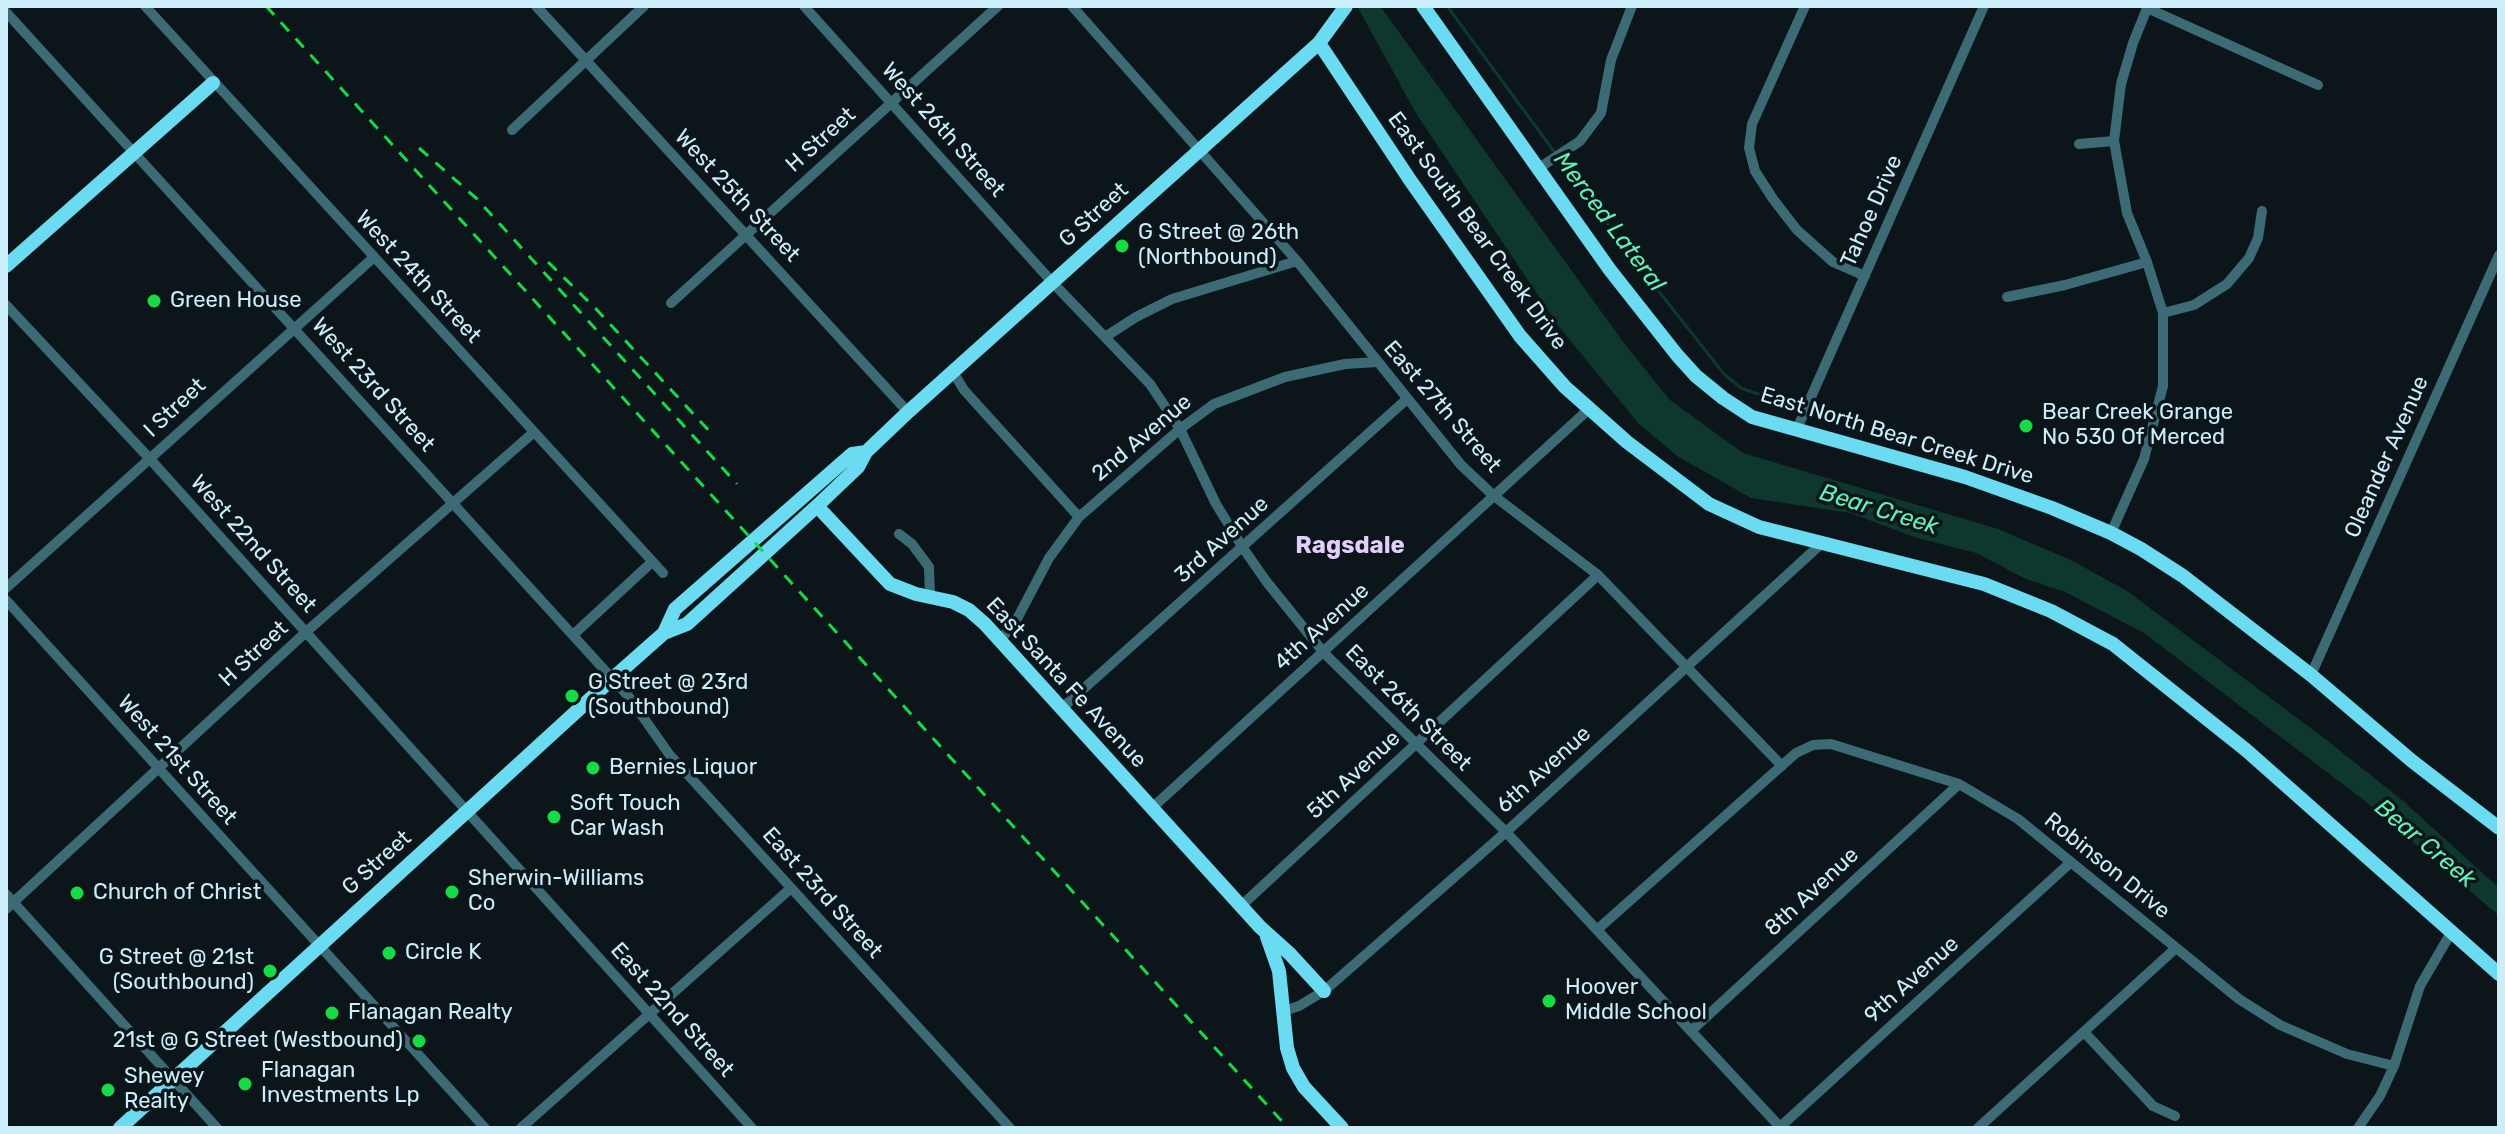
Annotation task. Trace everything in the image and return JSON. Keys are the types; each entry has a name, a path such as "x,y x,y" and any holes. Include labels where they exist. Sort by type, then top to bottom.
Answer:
{"street":[{"name":"West 24th Street","path":"145,6 663,573"},
{"name":"West 25th Street","path":"536,6 908,412"},
{"path":"512,130 644,6"},
{"name":"West 26th Street","path":"804,6 1052,282"},
{"name":"H Street","path":"671,303 998,6"},
{"name":"East 27th Street","path":"1072,6 1297,261 1461,465 1494,496 1598,575 1782,766"},
{"name":"East North Bear Creek Drive","path":"1423,6 1544,165 1610,270 1696,376 1723,398 1752,417 1965,477 2111,533 2183,576 2311,675 2412,761 2499,828"},
{"path":"1544,165 1580,141 1601,113 1611,60 1632,6"},
{"path":"1805,6 1752,124 1749,148 1755,171 1797,230 1833,262 1865,276"},
{"name":"Tahoe Drive","path":"1796,431 1984,6"},
{"path":"2111,533 2144,459 2163,386 2163,313 2127,213 2114,141 2121,84 2148,7 2318,85"},
{"name":"G Street","path":"120,1128 612,679 664,633 687,624 817,506 908,412 1319,43 1343,11"},
{"name":"West 23rd Street","path":"6,12 612,679"},
{"name":"East South Bear Creek Drive","path":"1319,43 1410,180 1520,336 1565,387 1627,442 1709,504 1759,527 1984,584 2051,611 2113,644 2246,750 2499,974"},
{"path":"6,266 213,83"},
{"path":"2079,144 2114,141"},
{"path":"2163,313 2194,305 2227,284 2249,258 2258,238 2262,211"},
{"name":"Oleander Avenue","path":"2311,675 2499,255"},
{"name":"I Street","path":"6,588 373,258"},
{"path":"1105,337 1172,299 1297,261"},
{"path":"2007,297 2065,285 2147,262"},
{"name":"East 26th Street","path":"1052,282 1150,384 1180,429 1216,504 1243,548 1324,653 1506,832 1781,1128"},
{"name":"West 22nd Street","path":"6,305 150,459 466,812"},
{"name":"2nd Avenue","path":"1000,641 1018,617 1049,558 1079,517 1180,429 1214,404 1261,385 1316,369 1377,362"},
{"path":"953,372 964,390 1079,517"},
{"name":"3rd Avenue","path":"1061,709 1407,399"},
{"name":"4th Avenue","path":"1152,808 1589,409"},
{"name":"H Street","path":"9,902 306,632 534,432"},
{"name":"G Street","path":"664,633 675,609 852,454 866,452"},
{"name":"East Santa Fe Avenue","path":"817,506 890,584 905,591 947,600 969,610 1260,927 1324,991"},
{"path":"899,534 912,544 929,567 930,596"},
{"name":"6th Avenue","path":"1284,1011 1324,991 1506,832 1821,544"},
{"path":"573,635 652,562"},
{"name":"5th Avenue","path":"1241,906 1598,575"},
{"name":"West 21st Street","path":"6,600 485,1128"},
{"name":"East 23rd Street","path":"612,679 638,708 669,754 1010,1128"},
{"name":"Robinson Drive","path":"1598,929 1796,753 1813,745 1831,744 1959,784 2018,819 2239,999 2280,1025 2347,1054 2394,1066"},
{"name":"8th Avenue","path":"1692,1030 1959,784"},
{"name":"East 22nd Street","path":"466,812 752,1128"},
{"name":"9th Avenue","path":"1781,1128 2070,863"},
{"path":"521,1128 790,889"},
{"path":"9,902 217,1128"},
{"name":"East Santa Fe Avenue","path":"1260,927 1276,959 1287,1048 1293,1068 1304,1087 1342,1128"},
{"path":"2358,1128 2380,1096 2394,1066 2420,986 2452,931"},
{"path":"1978,1128 2176,948"},
{"path":"2085,1033 2153,1106 2175,1116"}],"water":[{"name":"Bear Creek","path":"1357,6 1380,6 1624,343 1670,400 1743,453 1998,529 2073,561 2127,591 2402,800 2499,888 2499,916 2365,801 2144,633 2065,592 2026,579 1976,553 1917,538 1850,513 1751,498 1677,456 1638,423 1560,328 1417,115"}],"waterway":[{"name":"Merced Lateral","path":"1447,6 1634,260 1724,374 1741,388 1795,407"}],"railway":[{"path":"266,6 1288,1128"},
{"path":"419,148 476,198 737,484"},
{"path":"548,262 712,434"}],"place":[{"name":"G Street @ 26th (Northbound)","path":"1122,246"},
{"name":"Green House","path":"154,301"},
{"name":"Bear Creek Grange No 530 Of Merced","path":"2026,426"},
{"name":"G Street @ 23rd (Southbound)","path":"572,696"},
{"name":"Bernies Liquor","path":"593,768"},
{"name":"Soft Touch Car Wash","path":"554,817"},
{"name":"Sherwin-Williams Co","path":"452,892"},
{"name":"Church of Christ","path":"77,893"},
{"name":"Circle K","path":"389,953"},
{"name":"G Street @ 21st (Southbound)","path":"270,971"},
{"name":"Hoover Middle School","path":"1549,1001"},
{"name":"Flanagan Realty","path":"332,1013"},
{"name":"21st @ G Street (Westbound)","path":"419,1041"},
{"name":"Flanagan Investments Lp","path":"245,1084"},
{"name":"Shewey Realty","path":"108,1090"}],"district":[{"name":"Ragsdale","path":"1350,546"}]}
